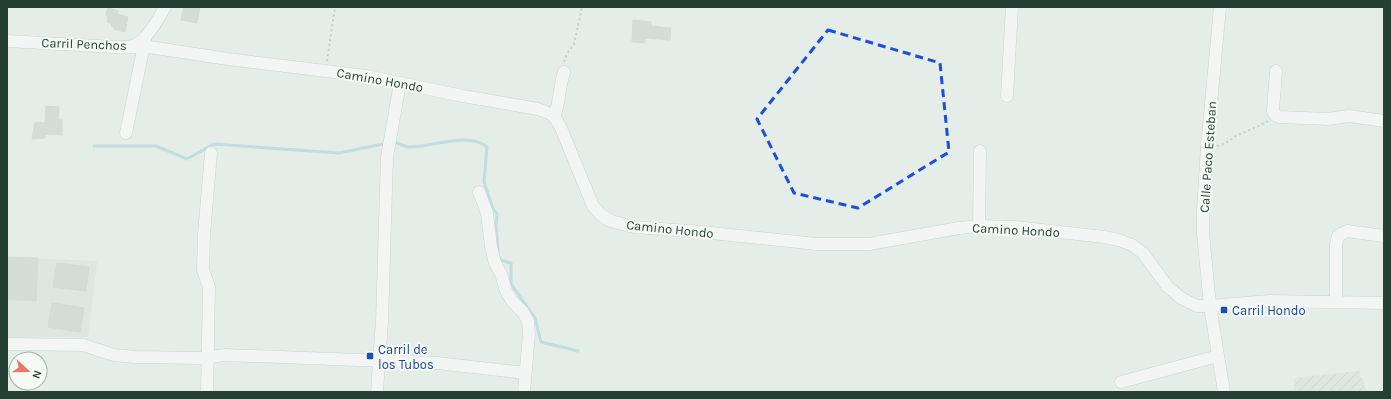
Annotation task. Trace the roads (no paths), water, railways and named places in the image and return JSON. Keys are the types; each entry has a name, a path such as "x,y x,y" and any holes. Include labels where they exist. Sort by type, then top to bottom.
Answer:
{"street":[{"path":"126,133 141,45 165,7"},
{"path":"1007,96 1012,7"},
{"name":"Calle Paco Esteban","path":"1220,7 1207,147 1203,233 1210,306 1224,392"},
{"name":"Carril Penchos","path":"7,41 115,47 141,45"},
{"name":"Camino Hondo","path":"141,45 228,59 366,76 538,108 554,117 561,128 594,206 601,215 611,221 634,227 829,244 869,244 952,229 979,226 1022,228 1119,240 1132,245 1143,253 1167,286 1181,298 1197,306 1269,301 1384,303"},
{"path":"1276,71 1272,104 1275,115 1283,117 1328,120 1349,116 1384,121"},
{"path":"554,117 559,106 560,86 564,72"},
{"path":"377,392 386,157 400,83"},
{"path":"979,226 980,151"},
{"path":"207,392 209,287 202,270 211,153"},
{"path":"479,192 487,213 491,247 495,263 501,274 506,291 512,301 523,312 528,320 524,392"},
{"path":"1336,302 1336,244 1338,236 1347,231 1384,236"},
{"path":"7,344 83,346 114,355 135,356 208,357 226,355 437,363 525,373"},
{"path":"1121,382 1218,356"}],"waterway":[{"path":"395,142 410,147 450,141 470,140 479,142 487,147 484,182 493,209 497,214 496,226 498,251"},
{"path":"94,146 156,146 187,159 214,144 339,153 383,144"},
{"path":"500,258 500,260 511,263 511,284 535,318 541,342 578,351"}],"place":[{"name":"Carril Hondo","path":"1224,310"},
{"name":"Carril de los Tubos","path":"370,356"}]}
